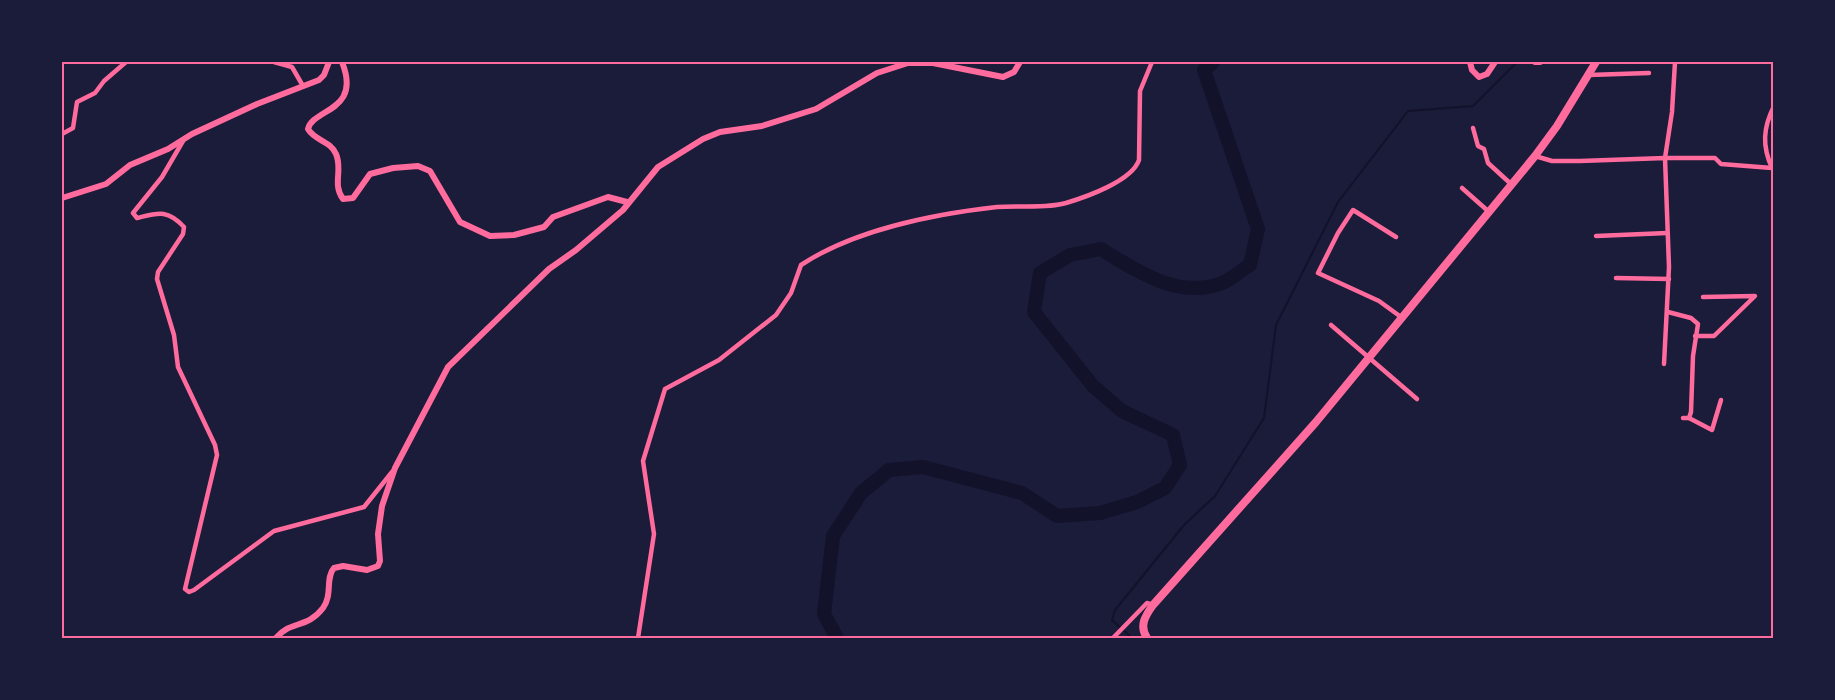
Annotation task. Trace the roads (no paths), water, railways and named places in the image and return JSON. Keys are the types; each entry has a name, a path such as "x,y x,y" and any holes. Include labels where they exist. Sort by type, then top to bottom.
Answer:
{"highway":[{"path":"1148,639 1143,626 1144,617 1153,605 1316,422 1535,156 1596,62"}],"street":[{"path":"62,134 73,128 77,102 95,93 104,81 126,62"},
{"path":"274,62 292,67 303,86"},
{"path":"62,198 112,181 134,162 168,149 184,138 256,104 321,79 328,62"},
{"path":"342,62 346,79 343,97 330,111 310,123 308,129 334,149 340,169 336,184 343,199 353,198 370,174 393,168 418,166 430,171 460,222 490,236 514,235 544,227 553,218 608,197 627,202"},
{"path":"276,639 286,629 312,621 319,613 330,593 329,578 334,568 343,566 367,570 378,566 380,561 379,518 395,468 448,367 549,269 576,250 623,210 627,202 658,167 703,139 736,129 762,126 816,109 877,73 908,63 933,63 1003,77 1014,72 1020,62"},
{"path":"638,639 654,534 643,461 665,389 719,360 746,340 784,305 801,266 850,241 878,230 982,209 1066,203 1124,179 1134,170 1138,160 1140,91 1152,62"},
{"path":"1470,62 1472,70 1479,77 1487,74 1495,62"},
{"path":"1535,62 1540,62"},
{"path":"1664,364 1664,328 1668,312 1669,279 1665,158 1672,112 1675,62"},
{"path":"1589,75 1649,73"},
{"path":"1535,156 1552,161 1580,162 1715,158 1721,164 1773,169 1766,153 1764,136 1766,122 1773,106"},
{"path":"1473,128 1478,146 1484,149 1488,163 1511,184"},
{"path":"184,138 162,177 133,213 136,218 152,212 160,213 171,217 184,227 183,234 158,272 157,279 174,335 178,367 211,435 217,454 185,589 194,590 274,531 364,507 395,468"},
{"path":"1462,189 1488,211"},
{"path":"1396,237 1353,210 1338,233 1318,273 1378,301 1401,317"},
{"path":"1596,236 1667,233"},
{"path":"1616,278 1669,279"},
{"path":"1695,336 1714,336 1755,296 1703,297"},
{"path":"1668,312 1697,320 1689,418"},
{"path":"1331,325 1417,399"},
{"path":"1683,418 1689,418 1712,430 1721,400"},
{"path":"1113,639 1147,603 1153,605"}],"waterway":[{"path":"837,638 824,614 833,536 861,493 889,470 923,467 1022,493 1057,516 1100,513 1137,502 1165,488 1180,465 1173,435 1122,411 1093,386 1034,312 1040,273 1070,255 1101,249 1159,281 1190,288 1222,283 1250,265 1258,229 1204,70 1213,62"},
{"path":"1132,638 1112,620 1115,610 1184,525 1215,496 1264,418 1276,325 1338,202 1408,111 1473,106 1517,62"}]}
